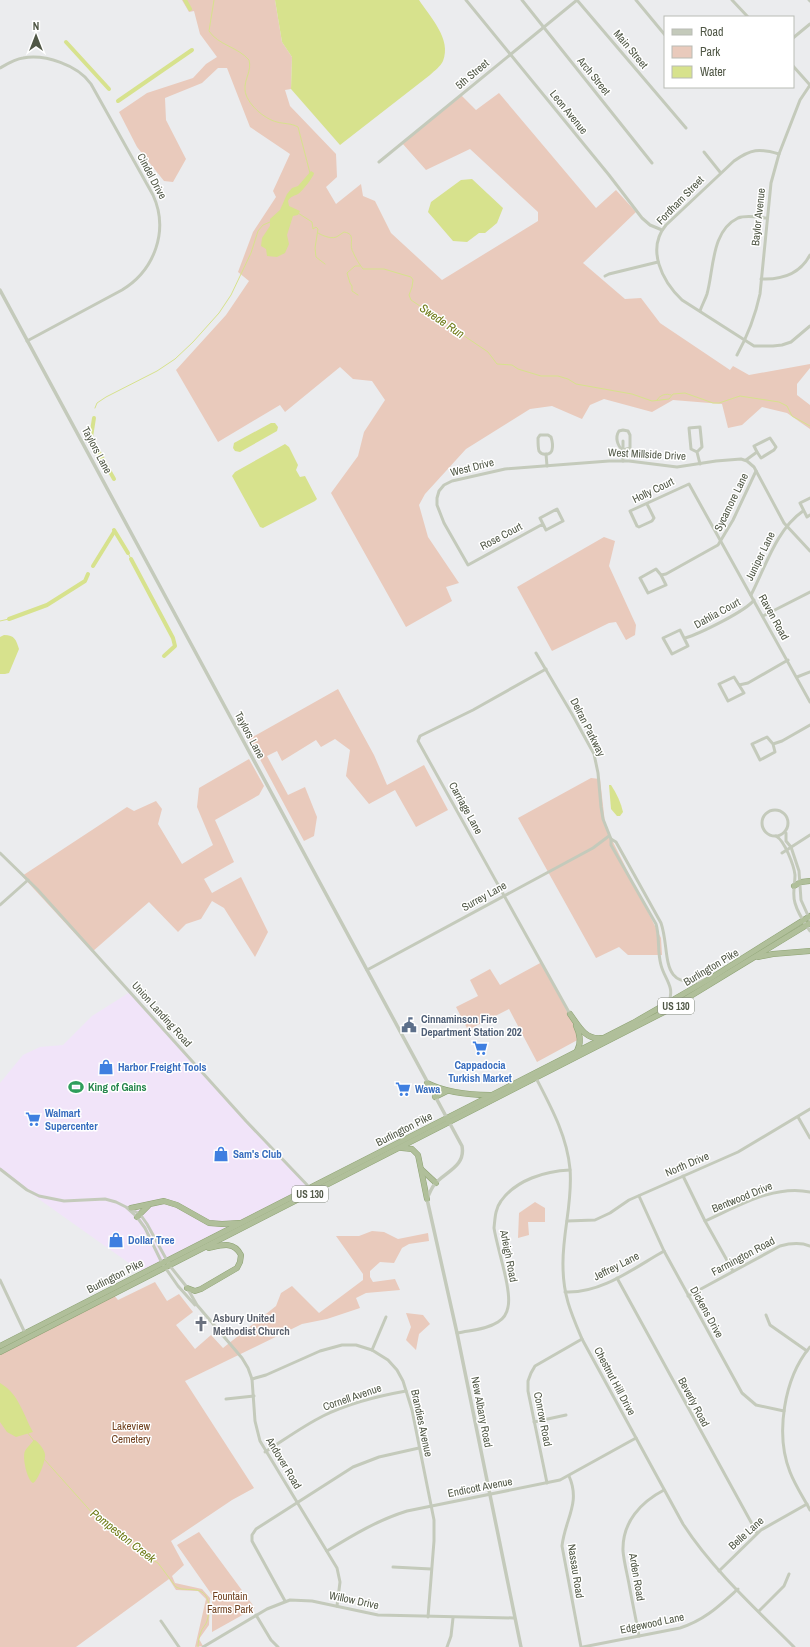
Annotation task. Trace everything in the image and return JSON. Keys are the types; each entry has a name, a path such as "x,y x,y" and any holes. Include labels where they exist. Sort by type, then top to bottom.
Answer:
{"highway":[{"path":"794,886 801,882 810,882"},
{"name":"Burlington Pike","path":"0,1352 243,1222 536,1078 666,1011 755,957 806,923 809,918"},
{"name":"Burlington Pike","path":"0,1346 166,1264 202,1249 399,1149 493,1095 668,1004 806,923"},
{"path":"755,957 810,951"},
{"path":"570,1014 587,1035 597,1038 606,1037"},
{"path":"570,1014 580,1037 577,1051"},
{"path":"428,1083 439,1089 475,1095 493,1095"},
{"path":"435,1097 443,1092 450,1091"},
{"path":"399,1149 412,1149 416,1151 427,1199"},
{"path":"421,1168 425,1174 436,1183"},
{"path":"128,1207 164,1201 171,1202 209,1223 222,1224 243,1222"},
{"path":"138,1216 151,1204"},
{"path":"187,1288 195,1291 201,1289 237,1268 240,1262 241,1255 239,1251 230,1245 202,1249"}],"street":[{"name":"Leon Avenue","path":"466,0 609,175 642,218 650,225 662,230"},
{"name":"Arch Street","path":"522,0 652,163"},
{"name":"5th Street","path":"378,162 577,0"},
{"name":"Main Street","path":"577,0 686,128"},
{"path":"636,0 664,34"},
{"path":"732,0 747,16"},
{"path":"794,37 810,24"},
{"name":"Cindel Drive","path":"0,68 18,59 35,58 66,65 76,69 84,76 91,84 152,195 158,207 161,220 157,245 144,270 135,280 118,292 27,340"},
{"path":"794,67 810,85"},
{"name":"Baylor Avenue","path":"737,355 745,340 756,310 761,279 766,218 771,183 779,154 800,100 810,85"},
{"name":"Fordham Street","path":"779,154 769,151 752,150 720,172 662,230 656,247 658,262 672,291 682,300 754,346 773,346 791,342 810,326"},
{"path":"704,152 720,172"},
{"path":"700,311 707,294 717,247 723,231 728,225 742,217 766,218"},
{"path":"761,279 773,280 784,278 801,267 810,255"},
{"path":"605,276 658,262"},
{"name":"Taylors Lane","path":"0,290 462,1146 462,1158 458,1165 436,1183"},
{"path":"697,452 702,447 700,427 689,428 691,449 697,452 700,464"},
{"path":"623,430 628,431 630,435 630,448 623,450 618,444 617,434 619,431 623,430"},
{"path":"540,435 548,435 551,437 553,449 551,453 546,454 539,450 538,438 540,435"},
{"path":"770,438 776,447 774,450 761,458 757,452 754,446 770,438"},
{"path":"623,441 623,460"},
{"path":"757,452 746,460 756,471 786,526 810,551"},
{"path":"546,454 547,466"},
{"name":"West Millside Drive","path":"547,466 623,460 673,467 734,459 746,460"},
{"name":"West Drive","path":"468,565 439,512 437,498 441,488 452,481 489,471 547,466"},
{"name":"Sycamore Lane","path":"722,541 756,471"},
{"name":"Holly Court","path":"647,504 654,518 643,526 637,526 630,511 689,484 722,541"},
{"path":"810,498 800,503 807,517 810,515"},
{"name":"Rose Court","path":"558,509 564,521 546,530 543,524 540,518 558,509"},
{"path":"786,526 803,511"},
{"name":"Rose Court","path":"468,565 543,524"},
{"name":"Juniper Lane","path":"752,595 786,526"},
{"path":"661,575 669,573 722,541"},
{"name":"Raven Road","path":"722,541 810,702"},
{"path":"656,569 661,575 666,585 648,593 640,578 656,569"},
{"path":"763,616 810,592"},
{"name":"Dahlia Court","path":"685,638 695,635 738,612 754,600"},
{"name":"Dahlia Court","path":"680,630 685,638 688,646 672,654 663,638 680,630"},
{"name":"Delran Parkway","path":"536,653 594,754 598,773 602,813 611,845 656,924 660,964 671,989 671,997 668,1004"},
{"path":"739,685 748,683 788,660"},
{"name":"Carriage Lane","path":"546,669 418,739 570,1014"},
{"path":"797,677 810,672"},
{"path":"734,677 739,685 744,693 728,701 719,684 734,677"},
{"path":"773,744 782,741 810,725"},
{"path":"767,737 773,744 775,752 760,760 752,744 767,737"},
{"path":"786,833 776,836 766,834 762,827 763,817 769,811 777,810 786,816 788,825 785,838 798,864 801,882 801,900 809,918"},
{"path":"782,853 810,835"},
{"path":"776,836 786,850 794,871 794,902 810,931"},
{"name":"Surrey Lane","path":"367,970 610,838"},
{"name":"Delran Parkway","path":"610,838 616,842 661,923 665,935 667,959 672,974 680,980 689,982 712,978"},
{"name":"Union Landing Road","path":"0,853 28,880 246,1121 310,1188"},
{"path":"0,905 28,880"},
{"name":"Chestnut Hill Drive","path":"536,1078 555,1116 565,1143 570,1170 570,1194 563,1265 565,1292 569,1308 582,1339 664,1490 694,1541 719,1571 793,1646"},
{"name":"North Drive","path":"567,1221 595,1220 639,1196 738,1152 810,1110"},
{"path":"798,1117 810,1138"},
{"path":"0,1170 27,1190 39,1196 64,1202 105,1199 128,1207"},
{"name":"Arleigh Road","path":"457,1333 483,1329 491,1326 505,1315 508,1307 508,1294 494,1228 495,1217 501,1202 511,1190 533,1177 547,1172 570,1170"},
{"path":"683,1176 705,1221 733,1271"},
{"path":"427,1199 436,1183"},
{"name":"Bentwood Drive","path":"705,1221 760,1197 778,1192 802,1190 810,1192"},
{"name":"Dickens Drive","path":"639,1196 664,1251 742,1393 756,1405 784,1411"},
{"name":"New Albany Road","path":"427,1199 457,1333 520,1647"},
{"name":"Andover Road","path":"128,1207 147,1224 166,1264 187,1288 201,1311"},
{"name":"Andover Road","path":"128,1207 138,1216 178,1286 242,1358 252,1379 257,1434 265,1452 337,1568 340,1582 337,1606"},
{"name":"Farmington Road","path":"688,1296 780,1246 790,1243 800,1243 810,1246"},
{"name":"Jeffrey Lane","path":"565,1292 577,1292 590,1289 617,1278 664,1251"},
{"name":"Beverly Road","path":"617,1278 757,1533"},
{"path":"0,1280 25,1333"},
{"path":"766,1314 770,1325 807,1351"},
{"path":"372,1350 386,1317"},
{"name":"Conrow Road","path":"547,1483 528,1391 528,1381 530,1373 539,1363 582,1339"},
{"name":"Brandies Avenue","path":"252,1379 266,1375 332,1346 356,1345 372,1350 388,1360 397,1370 404,1381 431,1506 435,1532 428,1617"},
{"path":"810,1347 798,1364 790,1384 782,1425 783,1441 788,1466 810,1510"},
{"name":"Cornell Avenue","path":"265,1452 322,1417 342,1408 406,1390"},
{"path":"226,1399 254,1396"},
{"path":"534,1422 566,1415"},
{"name":"Endicott Avenue","path":"327,1551 389,1516 560,1480 636,1438"},
{"path":"285,1601 252,1541 252,1535 258,1527 353,1467 379,1457 419,1448"},
{"name":"Nassau Road","path":"569,1476 573,1486 574,1498 572,1513 563,1532 562,1546 582,1647"},
{"name":"Arden Road","path":"639,1636 624,1559 624,1540 629,1523 636,1512 653,1496 664,1490"},
{"name":"Belle Lane","path":"719,1571 757,1533 771,1522 807,1504"},
{"path":"393,1567 431,1569"},
{"path":"759,1611 784,1586 789,1574"},
{"name":"Edgewood Lane","path":"582,1647 680,1628 693,1624 711,1613 738,1589"},
{"name":"Willow Drive","path":"203,1647 285,1601 312,1601 378,1615 453,1618 514,1618"},
{"path":"256,1616 271,1640 278,1647"},
{"path":"448,1647 453,1618"},
{"path":"161,1621 178,1647"}],"shaded area":[{"path":"130,992 275,1152 310,1188 143,1273 12,1180 0,1169 0,1083 23,1055 40,1047 63,1045 92,1016"}],"green space":[{"path":"182,0 275,0 282,42 292,57 291,89 285,90 290,106 336,154 337,177 326,187 336,204 361,184 363,196 375,201 391,233 442,280 538,221 538,212 470,149 426,170 402,143 461,95 476,110 499,93 596,208 616,190 636,212 583,263 625,299 641,298 660,323 730,370 733,366 749,375 810,364 810,368 797,384 797,395 810,405 810,429 787,413 762,407 742,425 728,428 722,404 673,400 652,412 604,399 590,405 582,419 552,406 530,409 466,449 425,494 419,505 428,537 459,583 446,587 452,601 406,627 331,493 358,456 364,432 385,400 372,381 353,379 340,367 285,412 280,405 218,442 176,370 226,315 249,281 238,272 253,232 276,197 273,191 290,154 250,127 227,68 218,68 202,83 165,98 166,120 186,159 173,182 164,181 137,147 119,112 147,93 193,78 206,64 217,57 200,34 194,11 189,12"},
{"path":"604,537 615,541 609,566 636,625 635,635 626,640 616,622 609,623 552,651 517,587"},
{"path":"338,689 374,755 387,785 424,765 448,810 416,827 395,790 369,804 346,776 350,750 335,739 321,747 316,740 282,761 277,751 267,756 288,795 305,787 317,817 314,836 304,841 249,739"},
{"path":"249,759 264,786 259,795 215,820 234,862 204,879 212,893 241,877 268,932 255,957 224,908 212,901 201,919 186,924 178,932 149,902 92,952 22,876 127,807 134,811 156,801 162,809 158,824 182,864 213,845 197,807 199,788"},
{"path":"591,778 600,779 605,823 661,938 662,955 628,955 619,947 596,958 518,818"},
{"path":"542,962 583,1037 537,1062 509,1009 468,1030 456,1007 478,996 470,980 490,969 500,985"},
{"path":"535,1202 545,1208 545,1222 528,1222 529,1235 518,1238 519,1213"},
{"name":"Lakeview Cemetery","path":"372,1231 384,1232 398,1239 428,1233 429,1241 409,1244 402,1248 394,1263 380,1262 370,1271 370,1277 373,1282 395,1279 400,1290 366,1293 356,1298 360,1308 327,1319 302,1324 185,1381 254,1488 232,1500 171,1541 184,1565 172,1576 175,1583 202,1589 210,1598 209,1625 199,1639 203,1646 195,1647 206,1599 198,1591 176,1590 169,1579 76,1647 0,1647 0,1352 113,1294 118,1300 155,1282 167,1301 179,1294 193,1312 176,1325 195,1349 211,1335 223,1348 276,1306 281,1293 292,1286 319,1313 363,1280 363,1274 336,1236 359,1236"},
{"path":"406,1313 423,1315 430,1324 419,1334 416,1350 406,1340 411,1327"},
{"name":"Fountain Farms Park","path":"199,1532 255,1608 212,1632 212,1595 177,1545"}],"water":[{"path":"275,0 419,0 434,21 442,37 445,45 443,61 430,75 340,145 291,89 292,57 282,42"},
{"path":"311,171 314,173 308,184 300,193 291,197 288,201 289,206 300,211 298,215 293,216 287,235 289,244 285,253 277,257 267,256 266,249 261,246 262,238 270,226 270,219 280,210 287,194 292,188 298,186"},
{"path":"472,179 503,208 497,223 485,233 479,233 467,242 453,241 428,212 431,202 461,180"},
{"path":"271,423 275,423 278,427 277,431 240,452 235,451 233,448 234,443"},
{"path":"285,444 289,447 298,465 296,470 300,477 305,476 317,499 263,528 260,527 232,476 235,472"},
{"path":"4,635 13,637 19,649 9,673 0,674 0,637"},
{"path":"609,785 613,788 621,805 623,812 620,816 617,816 611,809"},
{"path":"0,1383 12,1393 20,1405 33,1432 16,1437 7,1432 0,1422"},
{"path":"35,1440 40,1444 45,1457 39,1475 33,1483 27,1473 24,1454 27,1448"}],"waterway":[{"path":"185,0 190,9"},
{"name":"Swede Run","path":"214,0 209,31 218,40 239,52 249,60 250,68 245,90 246,95 256,110 267,118 298,127 310,173"},
{"path":"66,42 109,89"},
{"path":"118,101 192,50"},
{"name":"Swede Run","path":"298,213 312,222 313,229 316,227 318,229 315,248 316,257 325,264"},
{"path":"95,408 97,403 106,397 157,371 175,359 193,342 219,313 231,295 251,253 258,231 263,225 270,222"},
{"name":"Swede Run","path":"318,233 331,238 344,232 348,233 351,237 352,249 363,269 384,269 411,277 413,280 409,295 411,300 488,352 497,364 512,365 518,369 541,376 558,376 568,379 576,384 632,394 652,401 669,399 673,394 685,393 713,403 719,403 740,396 779,402 787,406 792,416 810,426"},
{"path":"358,295 352,291 352,286 347,273 355,266 360,266"},
{"path":"657,400 663,395 671,395"},
{"path":"91,437 94,418"},
{"path":"96,447 114,479"},
{"path":"114,530 128,553"},
{"path":"93,566 114,532"},
{"path":"128,553 131,559"},
{"path":"131,559 173,638 175,646 164,656"},
{"path":"9,619 47,605 85,581 88,574"},
{"path":"0,621 9,619"},
{"name":"Pompeston Creek","path":"27,1432 34,1441"},
{"name":"Pompeston Creek","path":"44,1459 95,1516 121,1534 149,1558 158,1563 176,1587 204,1593 208,1600 209,1613 198,1641 198,1647"}],"place":[{"name":"Cinnaminson Fire Department Station 202","path":"409,1025"},
{"name":"Cappadocia Turkish Market","path":"480,1048"},
{"name":"Harbor Freight Tools","path":"106,1067"},
{"name":"King of Gains","path":"76,1087"},
{"name":"Wawa","path":"403,1089"},
{"name":"Walmart Supercenter","path":"33,1119"},
{"name":"Sam's Club","path":"221,1154"},
{"name":"Dollar Tree","path":"116,1240"},
{"name":"Asbury United Methodist Church","path":"201,1324"}]}
